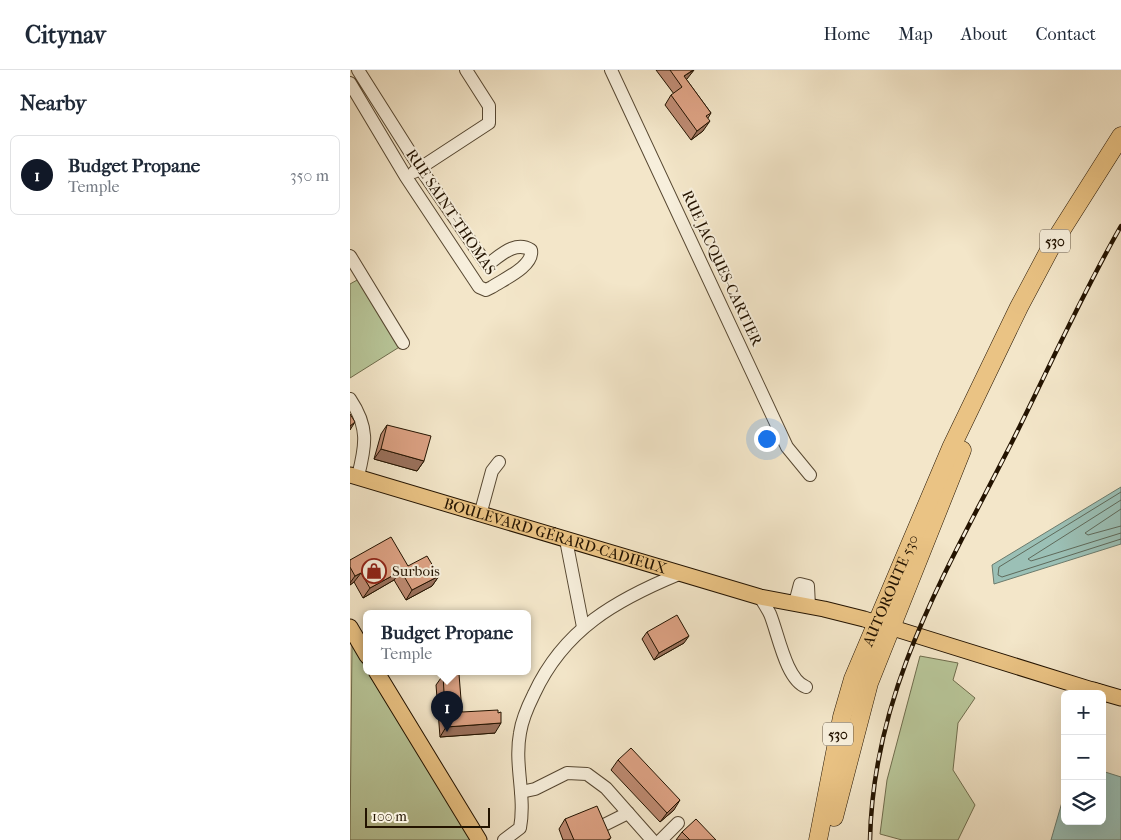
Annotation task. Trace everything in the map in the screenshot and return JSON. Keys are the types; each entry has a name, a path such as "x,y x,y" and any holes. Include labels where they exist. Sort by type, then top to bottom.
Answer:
{"highway":[{"name":"AUTOROUTE 530","path":"828,840 882,630 950,448 1046,255 1121,136"},
{"name":"AUTOROUTE 530","path":"818,840 845,703 882,630"}],"main road":[{"name":"BOULEVARD GÉRARD-CADIEUX","path":"354,475 480,515 679,574 760,597 802,604 882,630 950,656 1090,690"},
{"name":"BOULEVARD GÉRARD-CADIEUX","path":"760,597 784,608 882,630"},
{"path":"350,627 363,649"},
{"path":"378,675 479,840"},
{"name":"BOULEVARD GÉRARD-CADIEUX","path":"1106,694 1121,698"}],"street":[{"name":"RUE SAINT-THOMAS","path":"350,83 406,177 482,288 492,287 528,262 532,255 530,250 524,246 514,246 487,265 420,168 358,70"},
{"path":"406,177 489,123 489,106 466,70"},
{"name":"RUE JACQUES-CARTIER","path":"611,70 787,446 810,475"},
{"path":"350,256 404,342"},
{"path":"482,288 487,265"},
{"path":"350,399 360,414 364,430 364,454 354,475"},
{"path":"480,515 492,471 500,462"},
{"path":"566,540 583,627"},
{"path":"504,840 519,835 522,815 518,758 520,733 526,710 541,678 563,647 583,627 621,600 679,574"},
{"path":"760,597 769,613 792,674 800,684 806,687"},
{"path":"521,792 535,789 567,773 587,774 606,788 652,840"},
{"path":"596,829 628,813"},
{"path":"661,840 678,823"}],"green space":[{"path":"359,279 401,346 350,378 350,284"},
{"path":"352,644 363,664 363,675 369,675 471,840 350,840"},
{"path":"920,656 958,663 953,680 975,698 958,723 953,770 975,805 958,840 902,840 880,834 887,780"}],"water":[{"path":"1121,487 1121,544 994,584 992,565"},
{"path":"1106,772 1121,777 1121,840 1051,840 1061,806 1061,825 1106,825"}],"building":[{"path":"670,70 693,70 684,76 711,113 706,116 710,121 697,131 671,95 682,87"},
{"path":"350,414 355,422 350,426"},
{"path":"387,425 431,436 424,461 381,449"},
{"name":"Surbois","path":"391,537 408,566 427,556 439,576 412,590 401,571 370,588 361,573 355,576 350,567 350,560"},
{"path":"677,615 689,636 659,653 647,632"},
{"path":"443,675 459,675 462,712 498,710 498,713 501,712 501,723 446,727"},
{"path":"631,748 680,800 667,813 618,760"},
{"path":"597,806 611,838 607,840 574,840 565,819"},
{"path":"696,819 716,840 690,840 682,832"}],"railway":[{"path":"870,840 874,785 884,733 899,682 917,634 962,538 1012,442 1078,306 1121,226"}],"place":[{"name":"Surbois","path":"374,571"},
{"name":"Budget Propane","path":"447,732"}]}
